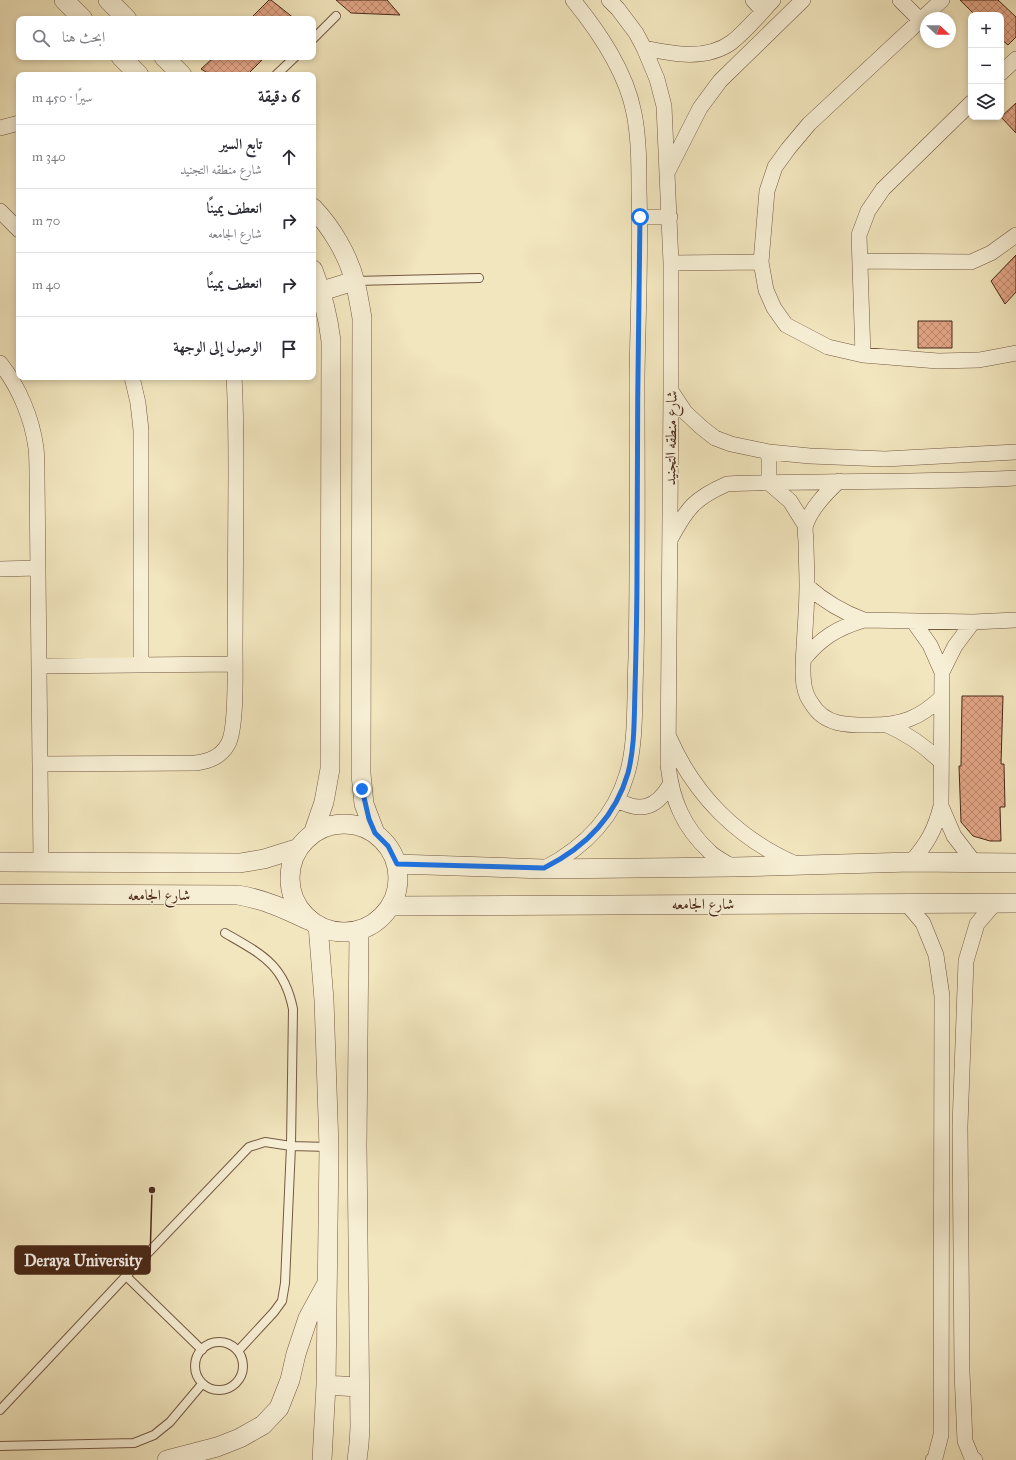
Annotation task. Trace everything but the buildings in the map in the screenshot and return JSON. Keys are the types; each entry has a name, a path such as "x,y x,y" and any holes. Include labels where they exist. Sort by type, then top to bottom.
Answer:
{"street":[{"path":"64,0 80,16"},
{"path":"108,0 124,16"},
{"path":"544,868 562,859 579,847 594,833 607,817 617,800 628,773 633,745 637,606 640,217 638,156 634,112 625,83 610,53 592,24 572,0"},
{"name":"شارع منطقه التجنيد","path":"609,0 627,21 644,48 657,79 664,106 671,263 668,734 670,785 678,811 692,833 710,852 733,867"},
{"path":"668,172 700,108 720,81 804,0"},
{"path":"900,0 920,20 809,124 774,167 766,191 761,262 766,290 774,308 786,325 828,347 863,356 938,361 979,360 1016,353"},
{"path":"929,12 942,0"},
{"path":"644,48 675,54 698,54 717,49 731,42 745,30 763,4"},
{"path":"745,30 758,44"},
{"path":"1004,70 1016,59"},
{"path":"124,60 136,72"},
{"path":"167,60 179,72"},
{"path":"863,356 859,235 868,211 883,189 968,106"},
{"path":"0,128 16,124"},
{"path":"0,211 16,227"},
{"path":"316,212 331,231 345,255 354,281 362,318 362,789 369,819 375,833"},
{"path":"640,217 670,217"},
{"path":"860,261 971,262 991,253 1016,236"},
{"path":"671,263 761,262"},
{"path":"313,834 324,802 330,769 332,341 322,291 316,277"},
{"path":"322,291 354,281"},
{"path":"0,363 20,395 30,421 36,448 41,862"},
{"path":"133,380 138,403 141,430 141,665"},
{"path":"40,764 196,763 208,761 220,754 228,744 233,732 235,664 236,406 234,380"},
{"path":"671,391 685,412 701,428 715,438 731,444 769,452 817,457 885,459 1016,452"},
{"path":"769,452 769,483"},
{"path":"908,481 909,458"},
{"path":"669,540 682,516 694,502 727,484 839,481 964,481 1016,478"},
{"path":"805,525 819,501 828,490 839,481"},
{"path":"769,483 780,491 790,502 805,525 807,586 803,660 804,685 812,705 828,720 839,724 849,726 887,725 908,720 917,716 926,711 942,697"},
{"path":"331,528 362,528"},
{"path":"0,569 38,568"},
{"path":"807,586 822,599 839,610 864,620"},
{"path":"803,660 823,638 836,630 864,620 973,622 1016,620"},
{"path":"911,862 922,850 937,822 940,806 942,697 942,672 930,645 913,621"},
{"path":"942,672 955,646 973,622"},
{"path":"39,666 235,664"},
{"path":"887,725 916,740 941,762"},
{"path":"668,734 675,751 695,784 720,813 748,838 781,858 798,866"},
{"path":"617,800 633,807 648,806 661,798 670,785"},
{"path":"940,806 954,836 974,862"},
{"path":"337,824 357,825 375,833 388,846 397,864 398,886 391,906 377,921 359,930 338,932 315,924 302,912 295,900 291,888 290,874 293,861 299,848 313,834 337,824"},
{"path":"0,862 240,863 264,859 299,848"},
{"path":"397,864 544,868 798,866 911,862 1016,863"},
{"name":"شارع الجامعه","path":"0,894 238,895 273,903 315,924"},
{"path":"906,903 923,923 936,955 942,996 941,1435 935,1458 933,1460"},
{"path":"975,1460 972,1458 965,1441 964,1433 962,1372 960,1126 966,961 977,924 995,903"},
{"name":"شارع الجامعه","path":"391,906 1016,903"},
{"path":"315,924 324,1000 329,1147 326,1385 322,1460"},
{"path":"356,1460 360,1433 358,1387 356,1145 359,930"},
{"path":"167,1460 217,1447 240,1438 263,1425 278,1408 290,1380 296,1354 308,1318 328,1282"},
{"path":"326,1385 358,1387"}],"lane":[{"path":"316,36 336,16"},
{"path":"279,72 291,60"},
{"path":"354,281 479,278"},
{"path":"225,933 267,960 277,970 285,982 293,1009 291,1146 285,1283 282,1301 261,1328 238,1351"},
{"path":"0,1410 249,1147 264,1142 291,1146 329,1147"},
{"path":"126,1276 202,1350"},
{"path":"215,1342 224,1342 232,1345 243,1358 244,1367 238,1382 231,1388 224,1391 207,1388 202,1384 196,1375 195,1366 196,1358 202,1350 207,1345 215,1342"},
{"path":"0,1446 134,1443 154,1435 170,1422 202,1384"}],"place":[{"name":"Deraya University","path":"152,1190"}],"route":[{"path":"362,789 364,804 375,833 388,846 397,864 544,868 562,859 579,847 594,833 607,817 617,800 628,773 633,745 637,606 640,217"}]}
